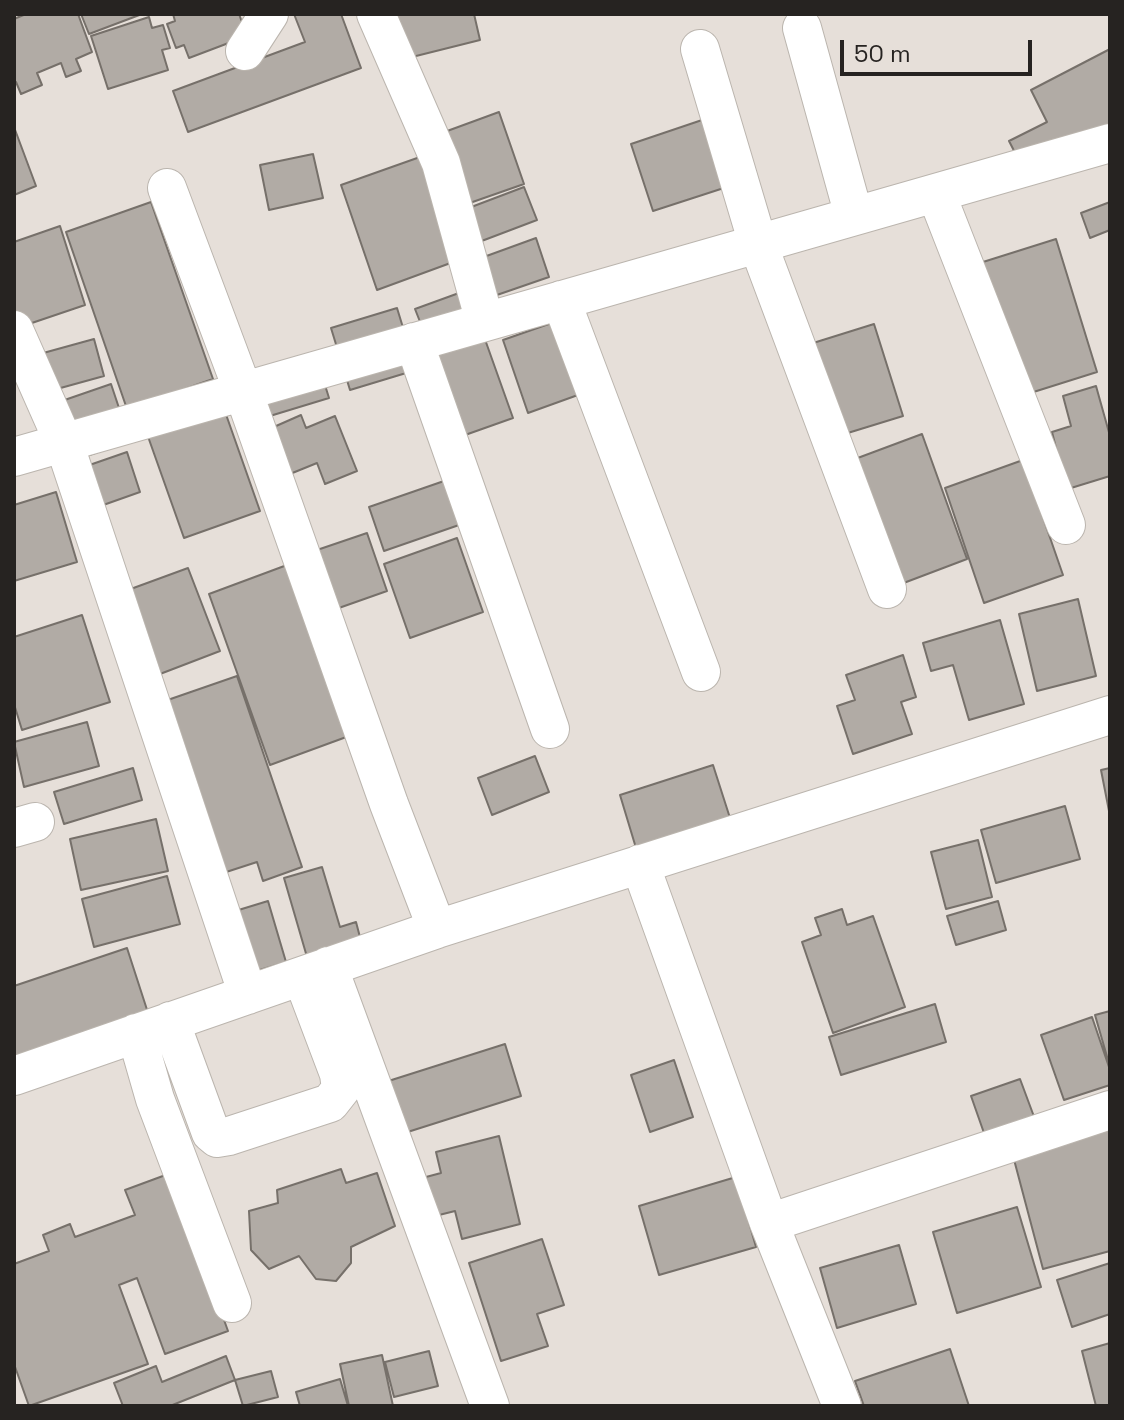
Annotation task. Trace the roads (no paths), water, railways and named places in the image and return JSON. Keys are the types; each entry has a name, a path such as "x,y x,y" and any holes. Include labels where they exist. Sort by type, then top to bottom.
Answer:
{"street":[{"path":"245,51 269,14"},
{"path":"376,14 441,163 485,322"},
{"path":"802,28 854,216"},
{"path":"700,49 758,244 887,589"},
{"path":"14,457 1110,143"},
{"path":"167,188 437,929"},
{"path":"936,193 1066,525"},
{"path":"561,300 701,672"},
{"path":"14,330 64,443 248,995"},
{"path":"414,342 550,729"},
{"path":"14,1076 437,929 1110,715"},
{"path":"640,864 769,1223 842,1406"},
{"path":"153,1027 211,1133 217,1138 330,1103 341,1089 315,971"},
{"path":"315,971 490,1406"},
{"path":"153,1027 155,1099 232,1303"},
{"path":"769,1223 1110,1110"}]}
